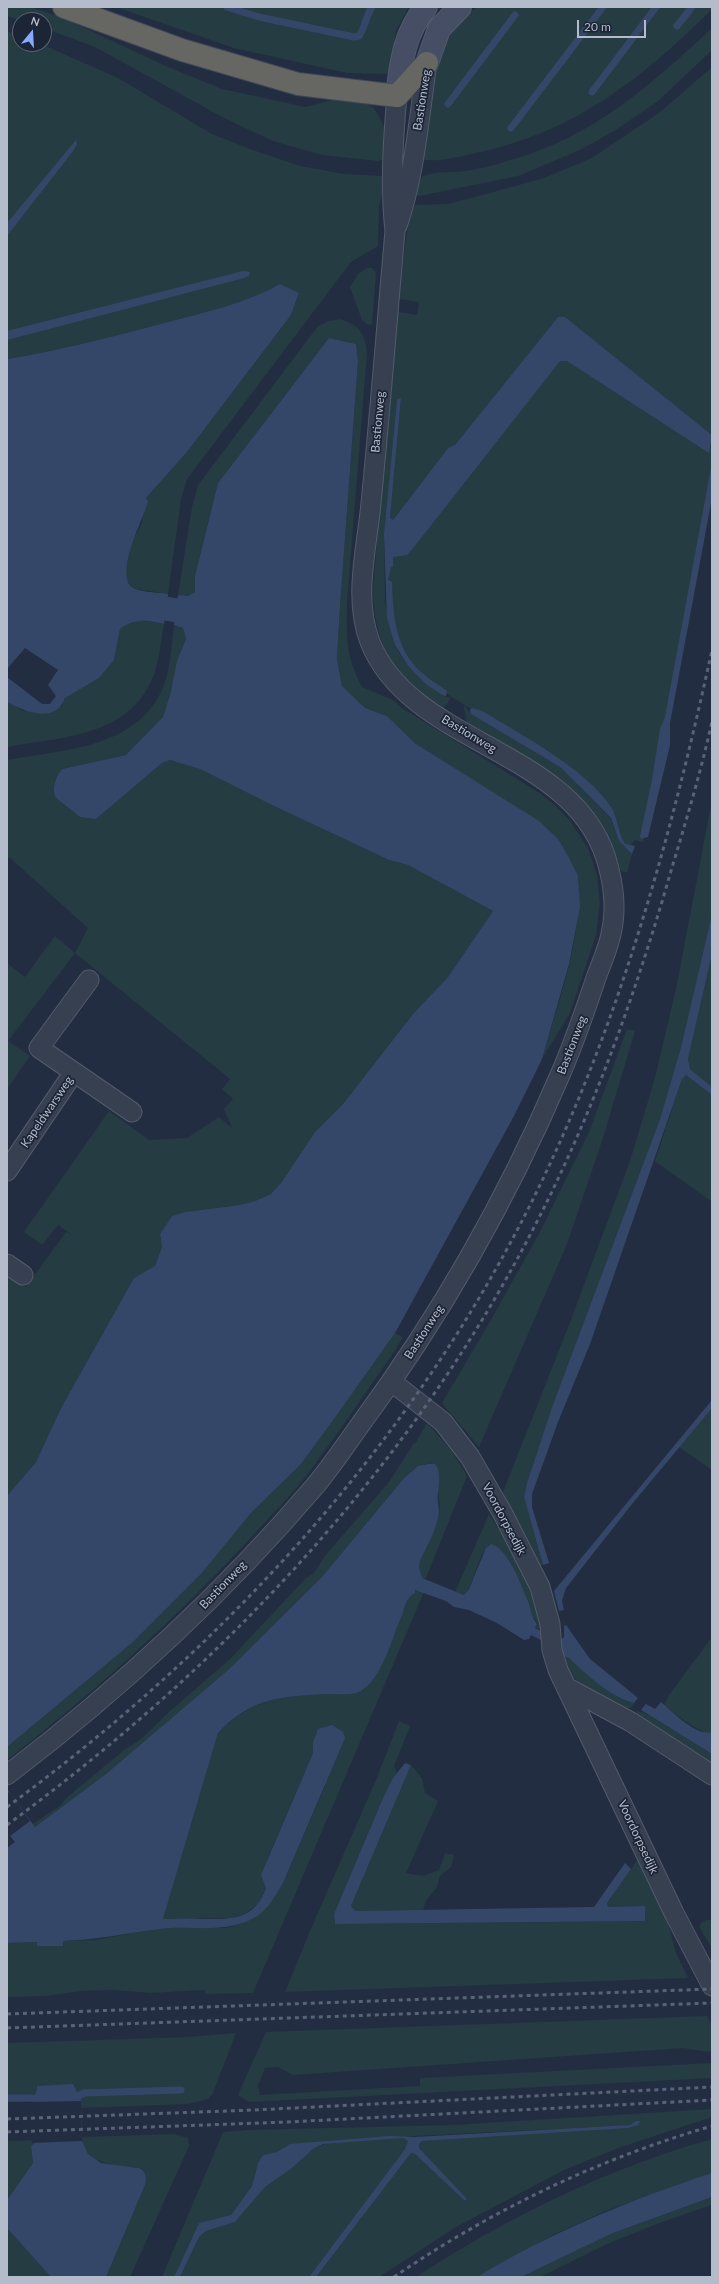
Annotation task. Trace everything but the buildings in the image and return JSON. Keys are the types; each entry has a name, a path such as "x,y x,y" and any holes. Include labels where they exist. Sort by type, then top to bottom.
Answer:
{"highway":[{"path":"64,7 182,50 298,84 397,96 427,63"}],"main road":[{"path":"397,96 403,51 408,34 416,19 426,7"},
{"path":"427,63 440,29 460,7"}],"street":[{"name":"Bastionweg","path":"395,231 407,194 427,63"},
{"name":"Bastionweg","path":"7,1775 62,1734 143,1664 208,1602 317,1484 392,1382 443,1304 484,1232 549,1101 576,1038 612,932 614,900 608,865 593,830 581,812 570,800 532,772 421,705 401,689 385,670 369,638 364,623 362,587 371,506 395,231 392,199 397,96"},
{"name":"Kapeldwarsweg","path":"89,980 39,1048 132,1112"},
{"name":"Kapeldwarsweg","path":"7,1171 74,1072"},
{"path":"7,1264 23,1275"},
{"name":"Voordorpsedijk","path":"392,1382 434,1413 466,1450 503,1514 540,1587 558,1670 674,1913 712,1986"},
{"path":"566,1687 631,1722 712,1775"}],"green space":[{"path":"7,7 31,7 46,12 12,12 12,17 7,16"},
{"path":"116,7 409,7 396,30 390,74 347,73 234,48"},
{"path":"478,7 712,7 712,9 660,58 633,80 576,117 512,144 448,159 419,159 435,75 442,49 447,37 455,26 465,16"},
{"path":"52,14 168,67 222,89 306,107 339,98 366,104 374,108 385,128 384,159 378,161 322,155 273,141 224,118 95,47 52,31"},
{"path":"712,28 712,50 657,102 614,131 580,150 518,176 419,196 415,192 418,182 426,175 465,171 497,164 527,155 580,132 626,102 648,85"},
{"path":"7,31 12,33 12,52 52,52 52,49 118,78 212,134 250,149 300,166 344,174 382,176 383,194 379,205 378,246 351,262 187,479 181,499 168,594 137,589 132,587 127,580 126,571 131,545 142,523 146,498 187,452 291,315 299,294 280,284 254,297 211,311 88,342 7,359"},
{"path":"712,67 712,435 565,317 558,317 455,445 448,448 393,520 390,518 401,398 397,399 384,534 385,603 395,645 399,653 408,666 444,696 451,698 444,708 412,684 390,660 378,629 373,590 395,318 399,312 417,315 419,302 399,299 398,296 411,205 448,204 544,178 592,158 659,113"},
{"path":"367,268 372,268 376,273 372,324 368,325 362,320 350,287 358,274"},
{"path":"340,319 352,324 360,331 365,340 367,353 347,603 348,646 356,675 362,687 393,700 402,708 538,792 556,806 570,821 588,848 597,875 600,902 596,935 570,1013 542,1059 562,992 573,946 579,899 578,876 416,744 387,716 365,708 342,686 337,659 358,361 356,344 329,338 218,483 195,576 195,592 188,596 178,595 192,507 198,485 318,326 329,321"},
{"path":"563,340 712,448 712,469 658,774 643,842 635,840 628,848 620,840 611,815 561,765 447,694 419,674 400,649 386,603 389,556"},
{"path":"139,620 164,624 153,677 142,697 128,712 110,723 91,731 7,747 7,701 23,711 62,706 65,698 99,678 114,660 120,629 127,624"},
{"path":"174,625 183,628 186,639 163,717 126,755 62,769 58,775 54,787 56,798 80,817 96,819 162,763 170,760 200,769 272,805 389,860 408,865 493,911 448,977 413,1014 343,1104 315,1132 281,1183 271,1194 255,1201 240,1205 185,1212 172,1216 160,1234 162,1247 155,1267 134,1278 61,1408 36,1462 7,1496 7,1274 26,1287 66,1232 74,1236 58,1225 42,1245 24,1232 109,1111 149,1140 187,1138 219,1117 232,1128 224,1109 233,1099 222,1089 230,1079 75,953 88,928 9,857 7,859 7,760 93,744 113,736 131,726 147,712 164,686 170,660"},
{"path":"464,705 471,714 560,767 611,819 619,841 632,854 627,873 621,871 610,842 596,818 579,798 539,765 466,722"},
{"path":"712,800 712,914 681,1047 660,1119 552,1407 527,1483 524,1497 543,1565 537,1566 503,1492 569,1325 630,1161 655,1078 677,984"},
{"path":"55,936 75,953 8,1041 30,1056 7,1089 7,963 25,977"},
{"path":"712,954 712,1087 690,1069 688,1059"},
{"path":"627,1029 635,1031 603,1138 567,1244 479,1447 442,1403 541,1230 589,1132"},
{"path":"686,1075 712,1095 712,1202 655,1161 682,1079"},
{"path":"395,1333 403,1337 394,1352 321,1456 287,1498 218,1572 160,1629 70,1709 7,1760 7,1747 133,1642 202,1573 250,1514 301,1464"},
{"path":"712,1408 712,1470 679,1447"},
{"path":"427,1423 452,1451 467,1476 426,1578 422,1579 419,1567 420,1561 437,1523 440,1509 435,1464 422,1465 404,1478 322,1577 228,1670 106,1774 35,1827 33,1824 61,1805 65,1799 124,1750 141,1739 169,1712 229,1660 305,1579 314,1573 324,1557 389,1482 414,1443 415,1444"},
{"path":"489,1514 514,1556 528,1584 542,1630 536,1628 538,1624 532,1616 528,1601 510,1563 502,1551 489,1545 481,1557 471,1583 464,1595 455,1592"},
{"path":"417,1589 424,1592 253,1993 206,1994 206,1991 202,1990 152,1993 112,1990 82,1991 45,1996 7,1997 7,1943 37,1942 37,1946 63,1946 63,1941 95,1940 161,1928 226,1928 235,1926 264,1910 283,1883 325,1786 318,1729 313,1742 313,1753 267,1860 266,1888 258,1904 244,1914 231,1918 163,1919 218,1733 233,1719 248,1709 264,1702 297,1695 352,1693 390,1645 406,1602 414,1590"},
{"path":"712,1637 712,1732 707,1734 686,1722 664,1705 669,1695"},
{"path":"564,1656 569,1657 609,1691 634,1703 632,1707 625,1709 586,1687 569,1672 564,1664"},
{"path":"637,1711 645,1713 712,1754 712,1762 707,1762 637,1715"},
{"path":"399,1721 410,1726 394,1766 397,1773 383,1798 334,1914 335,1924 645,1921 645,1906 608,1907 607,1903 638,1859 667,1920 676,1953 688,1978 285,1992 376,1780"},
{"path":"411,1765 422,1778 425,1793 438,1801 406,1873 423,1876 439,1870 445,1853 454,1855 451,1867 440,1876 437,1887 426,1901 423,1910 355,1911 351,1906"},
{"path":"706,1920 712,1920 712,1948 699,1927 701,1923"},
{"path":"707,2016 712,2026 712,2051 708,2052 683,2048 293,2075 278,2067 265,2068 258,2086 260,2095 420,2086 420,2078 712,2063 712,2078 249,2102 238,2095 266,2032"},
{"path":"236,2033 213,2093 208,2099 188,2104 81,2108 81,2100 73,2085 37,2086 36,2093 31,2102 7,2102 7,2043 188,2037"},
{"path":"712,2109 712,2117 621,2147 564,2170 456,2227 379,2277 316,2277 411,2153 415,2154 465,2201 467,2200 419,2148 419,2144 422,2141 632,2127 635,2123 631,2125 415,2136 286,2146 277,2152 263,2155 258,2163 252,2186 231,2215 199,2223 174,2277 162,2277 223,2132 247,2130 453,2125"},
{"path":"173,2134 188,2138 189,2146 130,2277 106,2277 145,2185 146,2177 145,2173 139,2168 112,2164 95,2159 84,2147 82,2137"},
{"path":"403,2138 408,2141 405,2149 309,2277 180,2277 199,2237 206,2231 235,2222 265,2187 291,2169 313,2149 330,2142"},
{"path":"712,2139 712,2173 608,2210 555,2234 477,2277 416,2277 486,2234 559,2197 634,2165"},
{"path":"35,2140 35,2143 31,2146 33,2163 7,2200 7,2141"},
{"path":"712,2197 712,2205 662,2222 609,2243 540,2277 521,2277 613,2233"},
{"path":"7,2228 47,2272 51,2277 7,2277"}],"water":[{"path":"76,140 77,144 73,151 7,236 7,223"},
{"path":"243,271 250,272 249,276 7,340 7,331"},
{"path":"280,284 299,293 291,315 187,452 146,498 148,502 128,558 128,580 135,589 168,594 164,624 141,621 125,625 120,629 114,660 99,678 65,698 61,706 55,711 39,714 22,709 7,702 7,677 42,704 50,704 56,696 48,685 58,670 25,648 7,669 7,359 88,342 211,311 254,297"},
{"path":"558,317 565,317 712,435 709,453 567,361 560,361 414,547 407,555 393,557 393,567 391,567 388,580 392,582 393,606 397,631 401,643 413,664 425,676 447,691 446,696 444,696 427,685 408,666 395,645 387,618 384,534 397,399 401,398 390,518 393,520 448,448 455,445"},
{"path":"329,338 356,344 358,361 337,659 342,686 365,708 387,716 416,744 539,821 558,839 578,876 580,907 569,964 542,1059 514,1116 395,1333 331,1423 301,1464 250,1514 202,1573 133,1642 7,1747 7,1496 36,1462 61,1408 134,1278 155,1266 162,1247 160,1234 172,1216 185,1212 240,1205 255,1201 271,1194 281,1183 315,1132 343,1104 413,1014 448,977 493,911 408,865 389,860 272,805 200,769 170,760 162,763 96,819 80,817 56,798 55,795 55,783 62,769 126,755 163,717 171,691 177,661 186,639 183,628 174,625 178,595 188,596 195,592 195,576 218,483"},
{"path":"712,462 712,498 670,723 670,745 648,837 641,839 640,836 652,780 660,729 665,717"},
{"path":"472,708 482,711 534,742 570,766 586,779 611,807 625,844 635,846 632,854 619,841 611,818 560,767 471,714 470,710"},
{"path":"712,914 712,954 688,1059 690,1069 712,1087 712,1095 686,1075 682,1079 590,1344 558,1422 532,1494 532,1507 549,1563 543,1565 524,1497 527,1483 552,1407 660,1119 681,1047"},
{"path":"712,1400 712,1408 632,1504 566,1588 562,1601 564,1610 559,1611 554,1591"},
{"path":"435,1464 439,1474 439,1511 435,1529 420,1561 419,1567 422,1578 464,1595 469,1589 486,1548 491,1544 497,1547 503,1552 518,1577 533,1618 537,1624 535,1628 559,1641 564,1637 564,1626 566,1625 590,1659 638,1698 634,1703 625,1700 607,1690 569,1658 564,1656 559,1649 531,1635 529,1639 524,1640 497,1623 469,1610 454,1607 446,1601 415,1590 415,1593 406,1602 386,1656 376,1676 362,1690 351,1694 297,1696 269,1701 256,1705 243,1712 230,1721 218,1733 163,1919 231,1918 240,1916 255,1907 266,1888 261,1875 313,1753 313,1742 318,1729 332,1725 343,1732 345,1738 283,1883 270,1903 262,1912 241,1924 218,1928 160,1929 99,1938 63,1941 63,1946 37,1946 37,1942 7,1943 7,1848 15,1842 7,1832 7,1789 35,1827 106,1774 228,1670 322,1577 404,1478 418,1466"},
{"path":"661,1702 692,1727 706,1733 712,1732 712,1754 641,1710 646,1704 655,1709"},
{"path":"405,1763 411,1765 351,1906 355,1911 594,1907 625,1863 631,1869 607,1903 608,1907 645,1906 645,1921 335,1924 334,1914 383,1798 393,1778"},
{"path":"73,2084 81,2100 82,2141 88,2154 101,2163 139,2168 145,2173 146,2177 145,2185 106,2277 51,2277 7,2228 7,2200 33,2163 31,2146 35,2143 31,2098 36,2093 37,2086"},
{"path":"636,2121 640,2121 638,2125 628,2128 422,2141 419,2144 419,2148 467,2199 465,2201 415,2154 411,2153 316,2277 309,2277 405,2149 408,2141 403,2138 323,2144 313,2149 291,2169 265,2187 235,2222 206,2231 199,2237 180,2277 174,2277 199,2223 231,2215 252,2186 258,2163 263,2155 277,2152 290,2144 389,2136 415,2137 630,2125"},
{"path":"712,2173 712,2197 613,2233 521,2277 477,2277 562,2231 651,2194"}],"pier":[{"path":"9,1792 30,1821 10,1836 7,1832 7,1793"},
{"path":"81,2101 82,2141 32,2143 29,2102"}],"waterway":[{"path":"227,7 259,17 354,37 359,36 372,7"},
{"path":"511,128 603,7"},
{"path":"592,92 656,7"},
{"path":"677,26 692,7"},
{"path":"448,104 515,15"},
{"path":"134,603 208,616"},
{"path":"78,2096 84,2093 181,2090"},
{"path":"7,2098 31,2098"}],"railway":[{"path":"7,1807 89,1744 167,1676 241,1605 311,1529 376,1450 436,1366 491,1278 539,1187 568,1123 595,1058 619,991 641,924 680,787 712,650"},
{"path":"7,1825 86,1764 162,1700 234,1632 303,1560 367,1484 426,1405 481,1322 530,1235 552,1191 573,1147 610,1056 627,1011 657,918 693,796 712,721"},
{"path":"7,2014 712,1989"},
{"path":"7,2028 712,2003"},
{"path":"7,2119 254,2110 712,2087"},
{"path":"7,2132 288,2122 712,2100"},
{"path":"394,2277 469,2230 508,2208 547,2189 628,2154 712,2126"}]}
